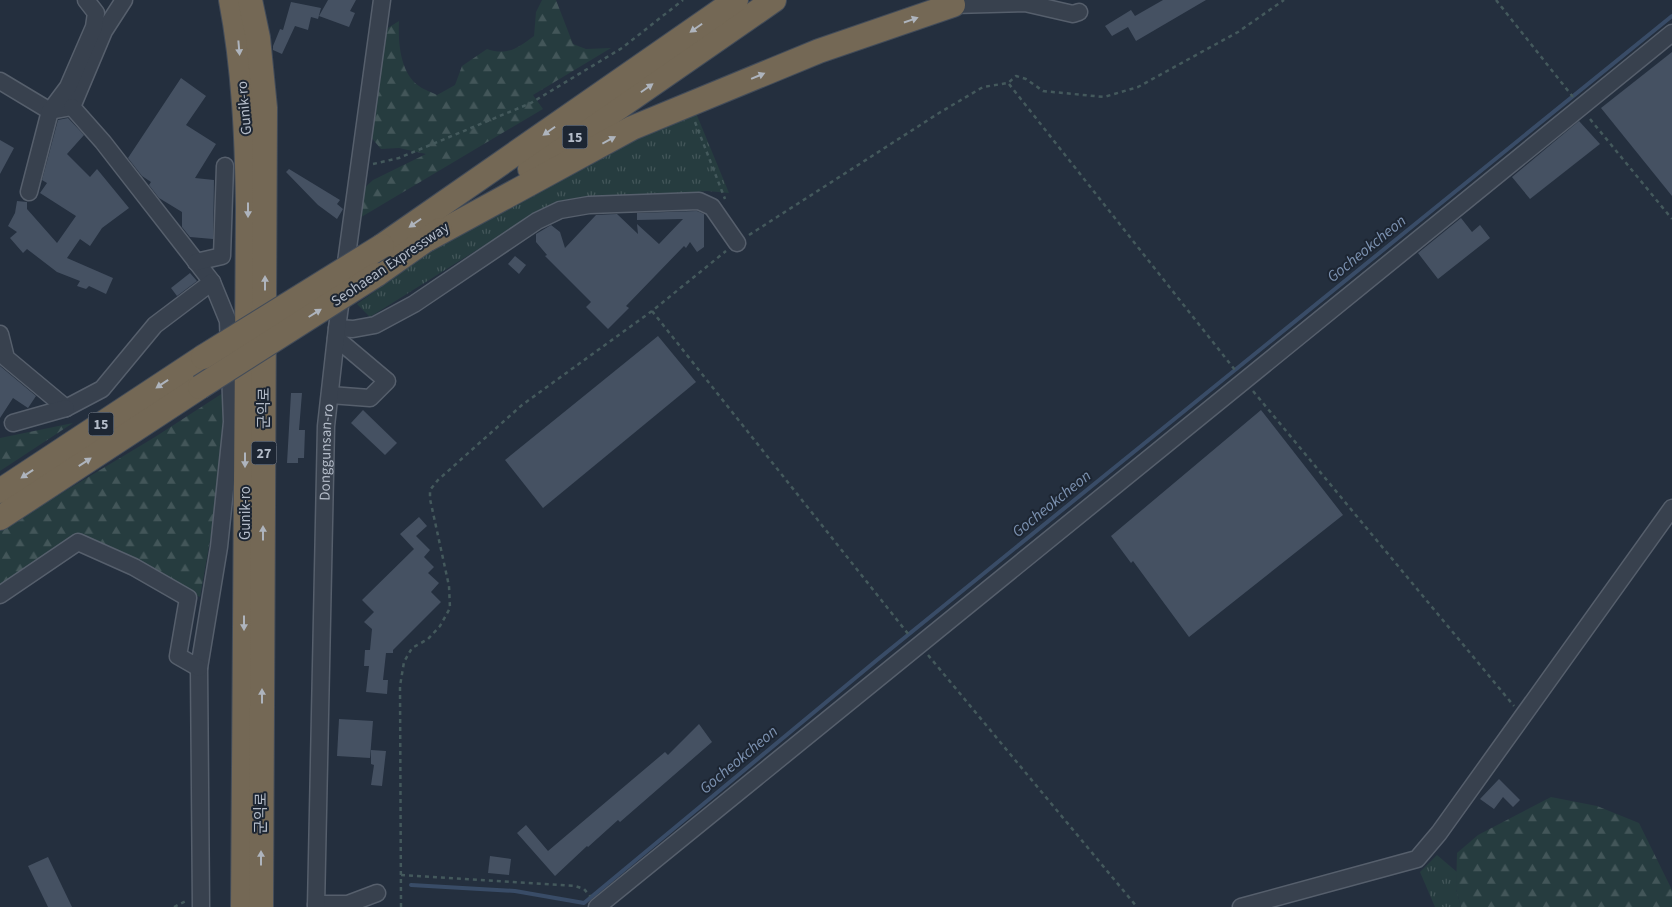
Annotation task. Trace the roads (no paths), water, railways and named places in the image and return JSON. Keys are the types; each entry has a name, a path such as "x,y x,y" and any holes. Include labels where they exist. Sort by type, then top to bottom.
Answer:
{"highway":[{"name":"Gunik-ro","path":"231,0 238,37 247,136 248,189 243,907"},
{"name":"군익로","path":"250,0 258,38 265,108 260,907"},
{"name":"Seohaean Expressway","path":"0,492 203,357 382,246 736,0"},
{"name":"Seohaean Expressway","path":"0,518 376,274 774,0"},
{"path":"428,239 632,128 819,51 957,3"}],"street":[{"path":"29,192 50,111 68,87 94,27 96,13 86,0"},
{"path":"72,107 104,31 124,0"},
{"name":"Donggunsan-ro","path":"316,906 326,426 336,333 382,0"},
{"path":"957,3 1028,1 1073,14 1079,12"},
{"path":"596,907 916,642 1244,380 1579,104 1672,33"},
{"path":"0,81 50,111 72,107"},
{"path":"72,107 103,142 212,282 228,321 232,422 219,547 199,668 201,907"},
{"path":"196,262 222,256 225,166"},
{"path":"336,333 375,325 414,304 538,221 560,210 589,205 699,201 712,207 737,243"},
{"path":"13,423 66,408 102,389 156,325 212,282"},
{"path":"330,395 370,398 387,380 336,333"},
{"path":"0,334 6,358 66,408"},
{"path":"1241,907 1417,860 1434,841 1672,508"},
{"path":"0,595 78,542 134,568 188,598 178,656 199,668"},
{"path":"316,906 348,904 377,893"}],"waterway":[{"name":"Gocheokcheon","path":"411,885 515,891 584,903 877,660 1672,16"}]}
